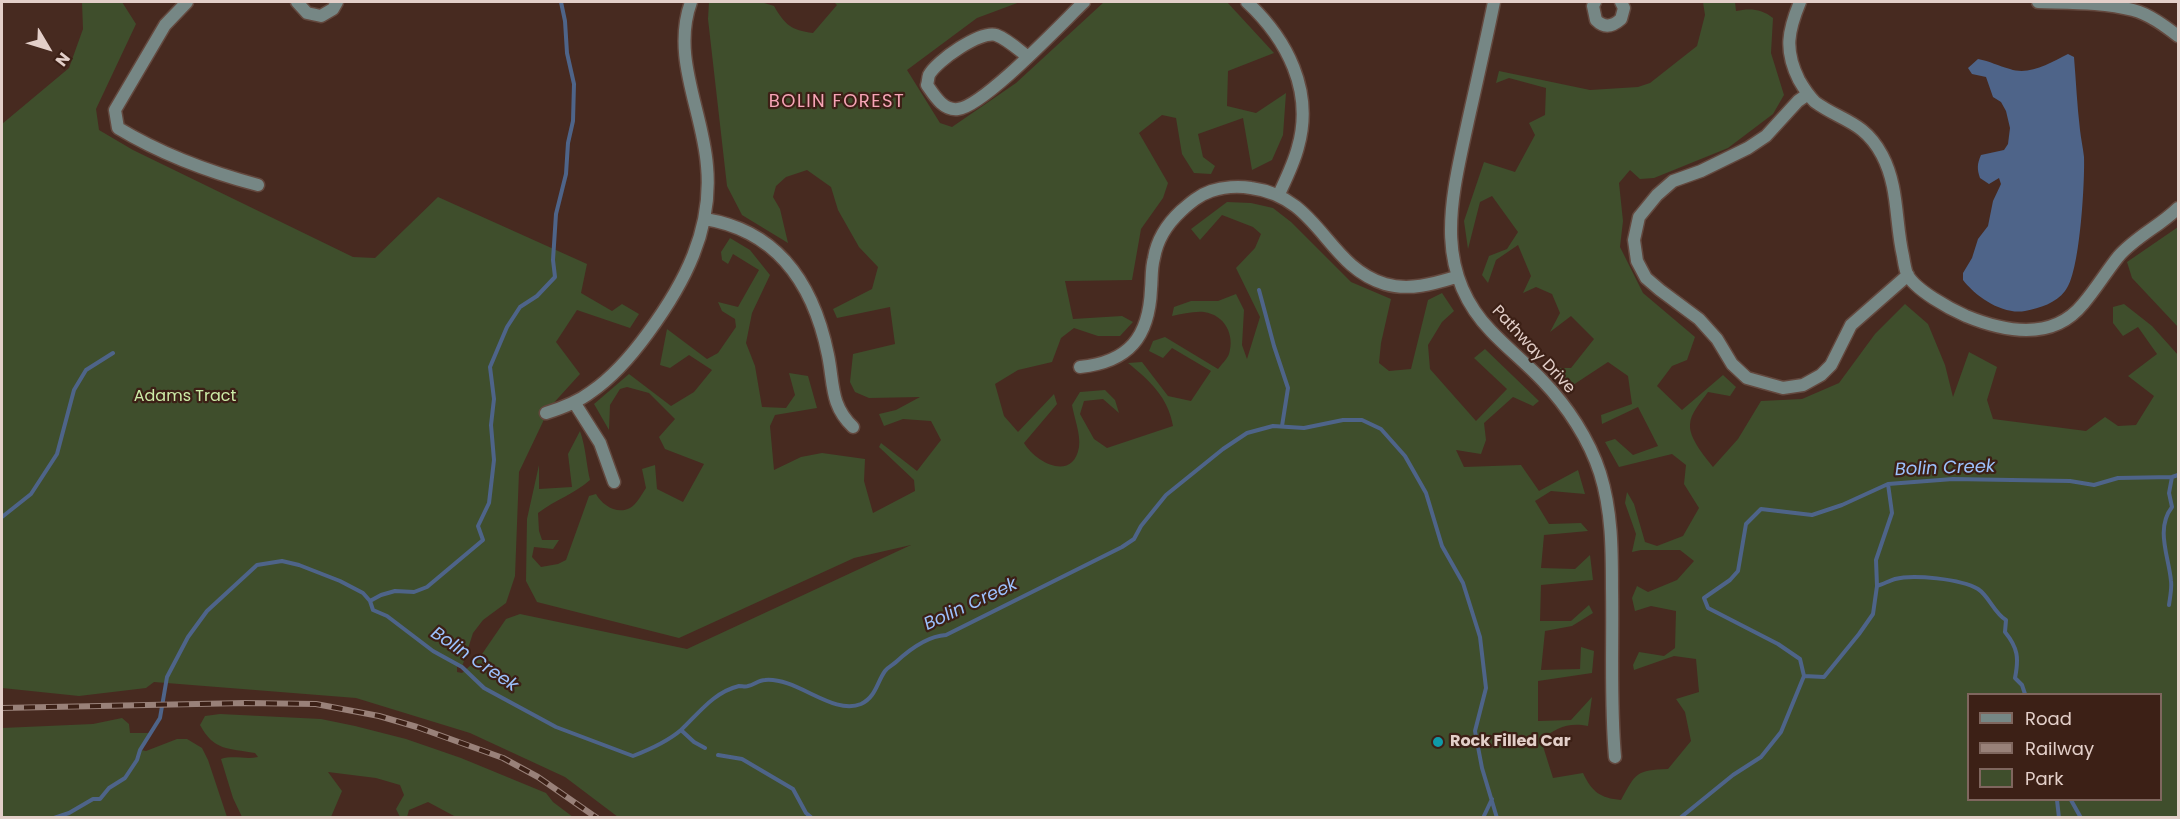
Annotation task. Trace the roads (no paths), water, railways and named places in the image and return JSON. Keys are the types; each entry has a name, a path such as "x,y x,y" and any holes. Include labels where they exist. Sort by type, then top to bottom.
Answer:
{"street":[{"path":"188,2 165,25 115,110 118,128 211,172 258,185"},
{"path":"297,2 307,14 321,16 333,9 337,2"},
{"path":"546,413 592,392 618,369 661,316 684,277 697,249 707,207 708,167 685,63 685,25 691,2"},
{"path":"1028,57 996,35 983,35 965,45 934,69 928,76 927,85 944,106 958,109 974,102 1028,57 1084,2"},
{"path":"1247,2 1283,44 1292,62 1301,98 1303,119 1299,146 1279,194"},
{"name":"Pathway Drive","path":"1494,2 1452,195 1450,230 1456,277 1481,321 1558,398 1582,433 1599,472 1607,499 1612,534 1612,723 1615,757"},
{"path":"1595,2 1593,6 1596,20 1608,26 1618,22 1623,15 1624,8 1621,2"},
{"path":"1800,2 1791,24 1789,40 1794,68 1814,101 1850,120 1874,141 1894,184 1900,243 1908,275 1931,297 1948,308 1981,322 2020,330 2042,330 2068,318 2082,306 2119,256 2178,208"},
{"path":"2038,2 2061,2 2135,10 2178,36"},
{"path":"1808,94 1798,100 1766,136 1748,148 1701,171 1673,181 1657,195 1639,217 1634,240 1637,261 1646,278 1677,305 1699,319 1717,339 1732,364 1748,378 1783,387 1803,385 1821,375 1832,365 1851,325 1908,275"},
{"path":"1080,367 1107,363 1123,354 1140,335 1147,323 1151,274 1158,242 1165,229 1187,206 1200,196 1212,191 1244,187 1279,194 1299,207 1344,258 1369,277 1386,284 1430,285 1456,277"},
{"path":"705,219 723,222 748,232 771,249 793,270 821,324 834,399 853,427"},
{"path":"574,402 600,443 614,482"}],"water":[{"path":"2068,54 2074,57 2084,157 2084,186 2078,248 2070,282 2065,291 2057,299 2047,304 2017,312 1991,303 1975,293 1963,280 1963,273 1972,258 1978,239 1988,226 1993,201 2001,184 1999,178 1989,184 1980,178 1979,161 1981,155 2004,150 2008,144 2010,128 2006,111 2001,102 1993,97 1986,77 1972,74 1968,68 1978,59 2017,71 2025,71 2039,68"}],"waterway":[{"path":"370,601 395,591 414,592 427,587 483,540 478,526 489,503 494,460 491,425 494,399 490,367 507,327 520,307 537,296 555,277 553,260 556,214 566,174 568,143 573,121 574,84 567,53 561,2"},
{"path":"1259,290 1288,388 1282,426"},
{"path":"2,517 31,494 57,454 74,390 86,370 113,353"},
{"name":"Bolin Creek","path":"54,818 69,813 93,799 100,799 109,788 125,778 160,718 167,677 188,637 207,611 257,565 282,561 340,581 363,593 370,601 373,610 387,616 433,651 462,667 484,688 556,727 633,756 676,734 722,693 763,680 790,684 839,705 861,704 873,693 886,670 919,644 946,635 1134,539 1141,526 1166,495 1223,449 1247,433 1273,426 1304,428 1343,420 1362,420 1381,429 1405,456 1426,493 1442,546 1463,583 1480,637 1486,688 1475,731 1482,768 1497,818"},
{"name":"Bolin Creek","path":"1680,818 1733,775 1761,757 1781,732 1804,676 1800,659 1778,644 1708,608 1704,598 1730,580 1738,571 1746,524 1761,509 1812,515 1842,505 1888,484 1953,479 2070,481 2094,485 2118,478 2178,475"},
{"path":"2169,605 2171,584 2164,543 2164,524 2172,507 2169,493 2172,477"},
{"path":"1804,676 1824,677 1873,614 1877,586 1876,560 1892,513 1888,484"},
{"path":"1877,586 1895,579 1925,577 1949,580 1978,589 2006,620 2005,632 2013,643 2016,654 2015,678 2022,685 2025,693"},
{"path":"681,730 705,748"},
{"path":"718,755 742,759 793,789 806,813 812,818"},
{"path":"1483,818 1492,799"},
{"path":"2057,801 2059,818"},
{"path":"2072,801 2081,818"}],"railway":[{"path":"2,708 245,703 316,704 379,716 503,758 538,777 597,818"}],"place":[{"name":"Rock Filled Car","path":"1438,742"}],"district":[{"name":"BOLIN FOREST","path":"837,102"}],"park label":[{"name":"Adams Tract","path":"185,397"}]}
